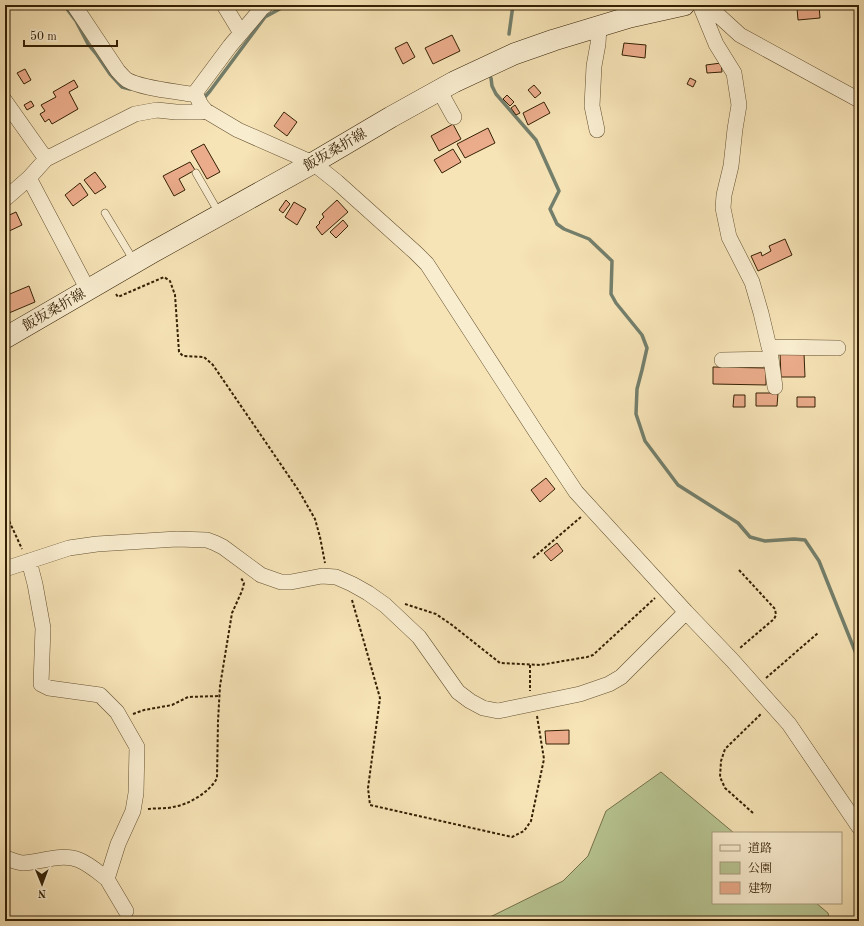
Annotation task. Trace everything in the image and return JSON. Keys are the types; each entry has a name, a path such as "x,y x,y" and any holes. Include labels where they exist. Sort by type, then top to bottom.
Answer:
{"main road":[{"name":"飯坂桑折線","path":"5,338 135,262 313,163 454,82 514,54 554,40 638,15 684,5"}],"street":[{"path":"74,5 118,71 127,80 148,87 190,94 238,130 313,163 337,182 427,264 576,492 664,589 730,657 789,724 859,826"},
{"path":"224,5 241,33"},
{"path":"5,199 29,178 46,159 135,114 157,110 201,112 200,102 230,46 266,5"},
{"path":"700,5 716,44 734,73 740,105 723,208 729,237 752,282 770,353 775,387"},
{"path":"712,5 717,14 740,35 859,100"},
{"path":"598,130 592,106 594,66 598,44 599,26"},
{"path":"439,90 454,117"},
{"path":"5,101 46,159"},
{"path":"29,178 96,285"},
{"path":"722,360 770,353 838,348"},
{"path":"5,569 69,548 97,544 195,539 207,540 223,547 261,575 281,582 291,582 322,576 336,577 368,593 385,605 419,637 458,692 483,708 498,711 580,694 609,684 621,677 686,612"},
{"path":"29,561 43,628 41,684 49,688 100,695 117,712 137,747 136,793 133,811 118,844 107,879"},
{"path":"5,858 21,863 66,857 78,859 91,866 107,879 126,911"}],"lane":[{"path":"196,173 220,215"},
{"path":"105,213 135,262"}],"path":[{"path":"96,285 118,297 164,277 170,281 175,295 179,352 183,356 204,357 213,365 299,491 315,519 327,576"},
{"path":"533,558 591,508"},
{"path":"5,512 29,561"},
{"path":"730,657 774,619 776,615 775,609 739,570"},
{"path":"133,811 174,807 197,798 214,784 217,778 220,686 232,613 242,591 244,582 241,578"},
{"path":"352,584 352,599 380,698 368,788 370,805 512,837 524,831 531,821 544,759 533,703 530,664"},
{"path":"385,605 390,602 402,603 436,614 500,663 540,665 593,655 664,589"},
{"path":"756,687 818,633"},
{"path":"123,723 130,715 144,710 172,705 188,697 219,696"},
{"path":"753,814 725,788 720,777 721,761 725,749 772,704"}],"green space":[{"path":"661,772 733,832 712,832 712,904 817,904 828,913 830,921 482,921 563,881 588,856 606,811"}],"building":[{"path":"819,6 820,18 798,20 797,8"},
{"path":"452,35 460,51 433,64 425,48"},
{"path":"407,42 415,57 403,64 395,48"},
{"path":"624,43 646,45 645,58 622,55"},
{"path":"721,63 722,72 707,73 706,65"},
{"path":"25,69 31,80 24,84 17,73"},
{"path":"690,78 696,81 693,87 687,84"},
{"path":"74,80 78,87 69,92 78,109 52,124 49,119 45,122 40,114 45,111 41,105 56,97 53,92"},
{"path":"534,85 541,93 535,98 528,90"},
{"path":"507,95 514,102 510,106 503,99"},
{"path":"31,101 34,106 27,110 24,105"},
{"path":"544,102 550,113 528,125 523,113"},
{"path":"515,105 520,113 516,115 511,108"},
{"path":"284,112 297,122 287,136 274,126"},
{"path":"453,124 461,139 439,151 431,136"},
{"path":"488,128 495,143 465,158 457,144"},
{"path":"204,144 220,172 207,179 191,151"},
{"path":"453,149 461,162 442,173 434,160"},
{"path":"190,162 195,170 179,179 185,190 174,196 163,176"},
{"path":"95,172 106,187 95,194 84,180"},
{"path":"80,183 88,195 73,206 65,195"},
{"path":"286,200 290,204 283,213 279,210"},
{"path":"337,200 348,212 322,235 316,227 324,217 322,214"},
{"path":"294,202 306,209 297,225 285,217"},
{"path":"16,212 22,225 5,233 5,217"},
{"path":"343,220 348,226 336,238 330,232"},
{"path":"785,239 792,255 758,271 751,256 761,252 762,256 771,251 769,246"},
{"path":"29,286 35,302 9,313 5,302 5,296"},
{"path":"780,353 804,353 805,377 781,377"},
{"path":"713,367 766,368 766,385 713,384"},
{"path":"756,393 778,393 777,406 756,406"},
{"path":"734,395 745,395 745,407 733,407"},
{"path":"797,397 815,397 815,407 797,407"},
{"path":"546,478 555,489 540,502 531,490"},
{"path":"557,543 563,551 551,561 544,553"},
{"path":"569,730 569,744 546,744 545,731"}],"waterway":[{"path":"64,5 76,21 88,44 110,74 122,87 130,89"},
{"path":"203,99 265,17 287,5"},
{"path":"509,34 513,5"},
{"path":"491,78 492,86 496,94 536,140 559,191 550,209 557,224 564,229 589,239 612,261 611,294 616,303 642,335 647,348 637,389 636,414 645,441 678,485 738,523 750,537 765,541 794,539 805,540 819,561 859,661"},
{"path":"859,731 859,741"}]}
